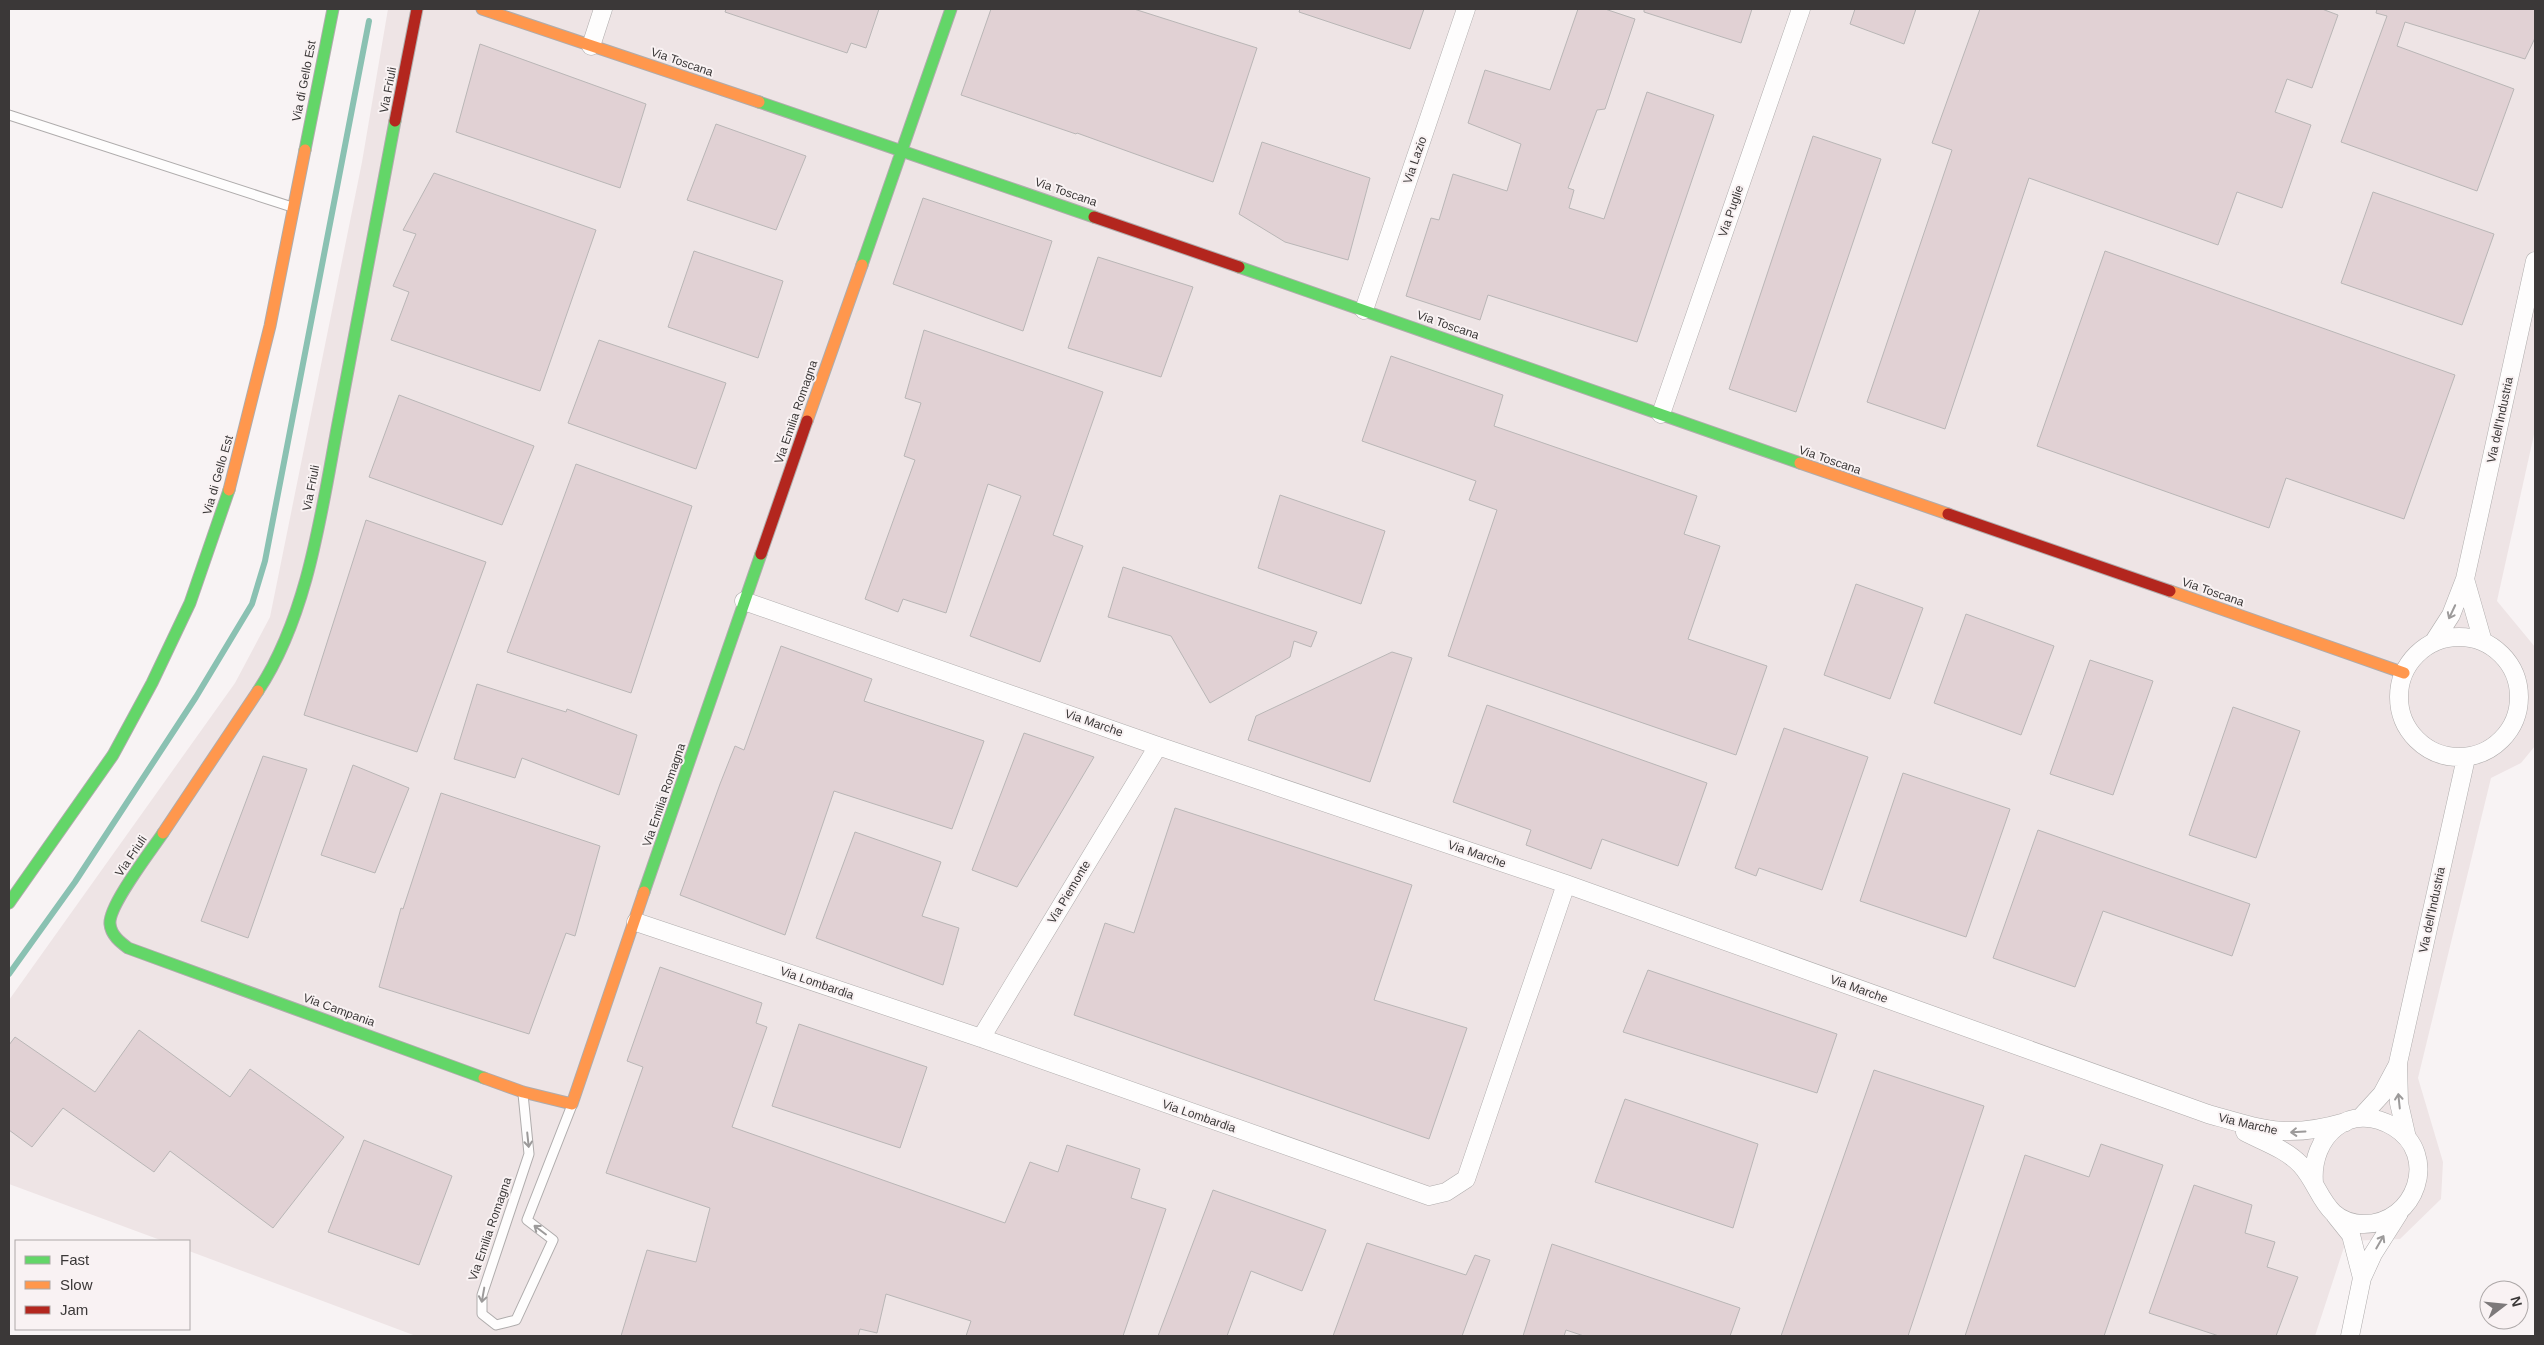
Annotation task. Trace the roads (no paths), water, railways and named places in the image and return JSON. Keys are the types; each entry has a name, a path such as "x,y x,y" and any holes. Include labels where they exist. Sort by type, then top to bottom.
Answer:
{"street":[{"name":"Via di Gello Est","path":"9,902 113,756 152,683 190,603 207,558 237,463 270,326 333,9"},
{"name":"Via Friuli","path":"108,924 114,906 260,688 281,650 300,601 315,541 418,9"},
{"name":"Via Toscana","path":"482,9 902,150 2404,673"},
{"path":"590,46 604,9"},
{"name":"Via Emilia Romagna","path":"572,1104 636,922 744,601 951,9"},
{"name":"Via Lazio","path":"1364,310 1466,9"},
{"name":"Via Puglie","path":"1661,414 1801,9"},
{"name":"Via dell'Industria","path":"2433,643 2450,638 2467,638 2483,642 2500,653 2512,668 2519,687 2519,707 2513,726 2501,741 2484,752 2466,758 2445,756 2426,748 2411,733 2401,714 2399,693 2404,673 2416,656 2433,643 2451,615 2465,579 2535,260"},
{"name":"Via dell'Industria","path":"2465,579 2483,642"},
{"name":"Via Marche","path":"744,601 1158,746 1566,884 2208,1114 2264,1130 2284,1132 2317,1130 2353,1120"},
{"name":"Via Piemonte","path":"981,1038 1158,746"},
{"name":"Via dell'Industria","path":"2350,1336 2362,1278 2387,1231 2416,1187 2418,1162 2407,1138 2399,1103 2398,1063 2466,758"},
{"name":"Via Lombardia","path":"636,922 981,1038 1423,1195 1437,1195 1457,1187 1466,1179 1566,884"},
{"name":"Via Campania","path":"108,924 116,940 128,948 523,1092 572,1104"},
{"name":"Via dell'Industria","path":"2362,1278 2351,1236 2320,1198 2314,1183 2313,1168 2316,1153 2322,1140 2333,1129 2353,1120 2382,1094 2398,1063"},
{"name":"Via Marche","path":"2208,1114 2285,1152 2302,1166 2314,1183"},
{"name":"Via dell'Industria","path":"2353,1120 2386,1122 2407,1138"},
{"name":"Via dell'Industria","path":"2330,1210 2345,1219 2361,1224 2383,1221 2402,1209"}],"lane":[{"path":"9,115 293,207"},
{"name":"Via Emilia Romagna","path":"523,1092 529,1154 482,1295 482,1314 496,1325 516,1320 553,1240 527,1220 572,1104"}],"waterway":[{"path":"9,974 75,882 196,697 252,604 265,561 369,21"}]}
